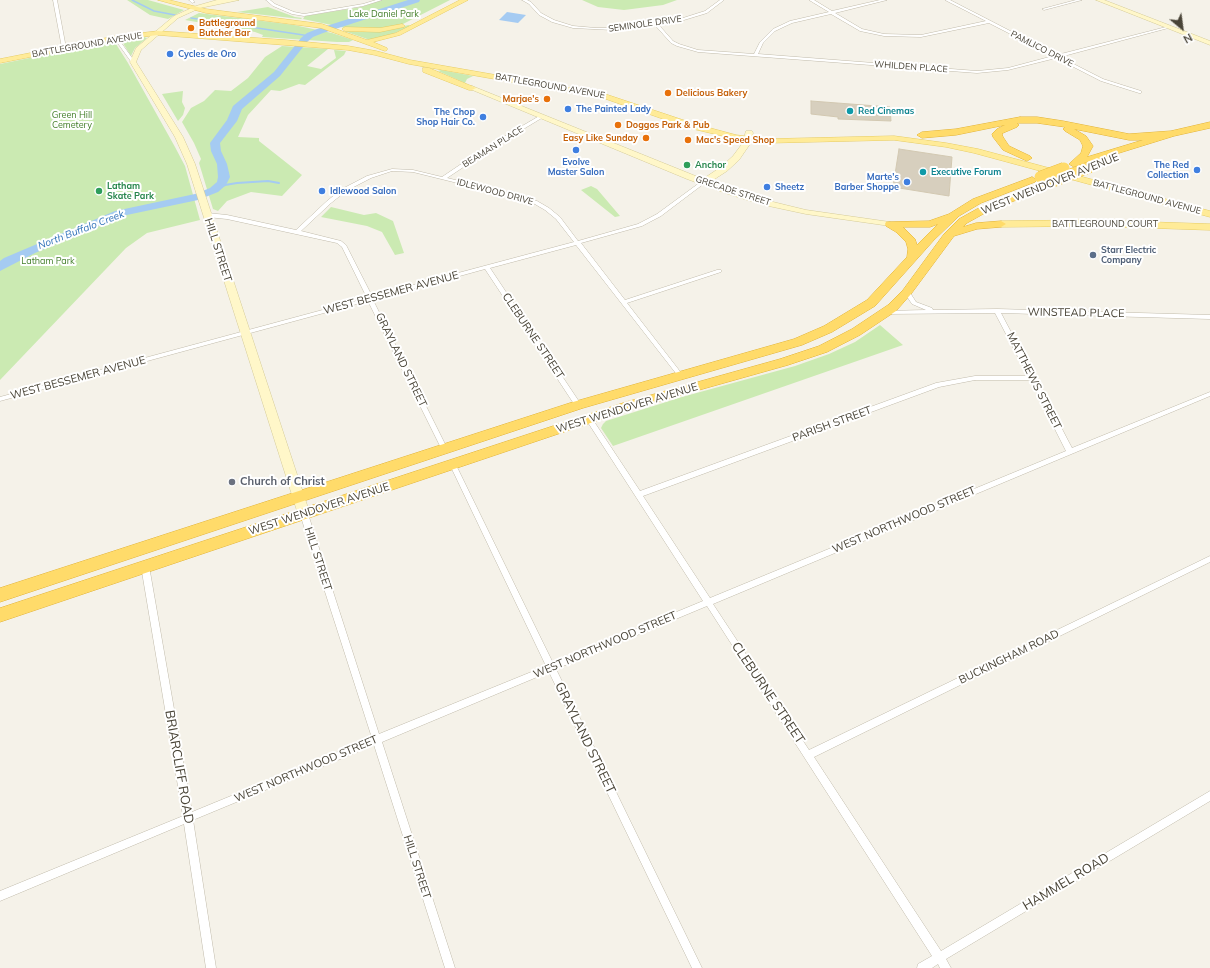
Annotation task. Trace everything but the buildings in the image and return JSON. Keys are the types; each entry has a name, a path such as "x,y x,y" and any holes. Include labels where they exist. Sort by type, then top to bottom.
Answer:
{"highway":[{"path":"922,135 956,132 1020,120 1038,120 1129,137 1171,134"},
{"path":"1027,158 1002,144 997,134 1009,126 1027,123 1054,126 1074,132 1083,138 1088,146 1085,154 1074,164"},
{"name":"WEST WENDOVER AVENUE","path":"0,595 299,498 578,405 680,375 764,353 798,342 828,329 871,303 955,214 966,207 993,194 1074,164 1171,134 1210,125"},
{"name":"WEST WENDOVER AVENUE","path":"0,615 589,419 667,394 802,356 840,341 885,313 907,292 948,236 963,221 995,204 1126,154 1210,133"},
{"path":"995,204 985,216 988,220 1001,224"},
{"path":"890,224 930,224 955,214"},
{"path":"890,224 900,230 911,240 913,249 912,258"},
{"path":"948,236 968,228 1001,224"},
{"path":"453,465 453,458 457,454 497,432"}],"main road":[{"path":"161,0 336,29 368,31 394,28 413,21 455,0"},
{"path":"312,44 348,44 367,42 391,36 465,0"},
{"path":"400,54 390,48 389,44 393,39 410,28"},
{"name":"BATTLEGROUND AVENUE","path":"336,29 400,54 562,80 609,90 703,123 767,141 873,138 919,140 975,151 1210,214"},
{"name":"BATTLEGROUND AVENUE","path":"0,61 116,38 158,33 312,44 365,51 409,62 605,96 709,131 748,136 873,132 922,135 971,144 1027,158 1210,208"},
{"path":"409,62 472,88"},
{"path":"472,88 469,81 471,79 492,76"},
{"path":"1161,225 1177,222 1181,217 1179,211 1164,202"},
{"name":"BATTLEGROUND COURT","path":"1001,224 1092,223 1210,227"}],"street":[{"path":"55,0 64,48"},
{"path":"224,0 194,5 176,17 138,49 132,59 138,62 145,52 194,5 236,0"},
{"path":"268,0 274,5 304,15 358,6 380,0"},
{"path":"354,0 358,6"},
{"name":"SEMINOLE DRIVE","path":"524,0 530,3 540,14 554,21 573,27 613,29 656,24 695,16 706,12 722,0"},
{"path":"811,0 861,30 879,34 896,36 932,35 988,22"},
{"path":"756,55 761,43 774,30 791,22 885,0"},
{"name":"PAMLICO DRIVE","path":"947,0 1102,80 1139,92"},
{"path":"1044,9 1080,0"},
{"path":"1099,0 1210,43"},
{"name":"WHILDEN PLACE","path":"656,24 672,42 686,48 756,55 977,72 1008,69 1170,27"},
{"name":"HILL STREET","path":"116,38 138,62 179,137 188,157 450,968"},
{"name":"GRECADE STREET","path":"472,88 704,182 767,203 806,212 890,224"},
{"name":"BEAMAN PLACE","path":"443,178 490,147 543,116"},
{"name":"WEST BESSEMER AVENUE","path":"0,399 487,268 624,230 650,221 724,169 744,148 748,136"},
{"name":"IDLEWOOD DRIVE","path":"297,232 344,190 378,174 392,170 406,170 443,178 516,196 541,205 552,212 680,375"},
{"name":"GRAYLAND STREET","path":"207,215 226,217 297,232 338,242 344,246 445,450"},
{"name":"CLEBURNE STREET","path":"487,268 578,405"},
{"path":"624,302 719,271"},
{"name":"WINSTEAD PLACE","path":"907,292 912,300 919,306 942,311"},
{"name":"WINSTEAD PLACE","path":"885,313 998,311 1210,317"},
{"name":"MATTHEWS STREET","path":"998,311 1070,451"},
{"name":"PARISH STREET","path":"638,495 938,385 975,378 1032,378"},
{"name":"WEST NORTHWOOD STREET","path":"0,896 1210,394"},
{"name":"CLEBURNE STREET","path":"589,419 946,968"},
{"name":"GRAYLAND STREET","path":"453,465 697,968"},
{"name":"BUCKINGHAM ROAD","path":"808,755 1210,558"},
{"name":"BRIARCLIFF ROAD","path":"144,566 188,818 211,968"},
{"name":"HAMMEL ROAD","path":"922,968 1210,796"}],"green space":[{"path":"127,0 148,0 184,10 168,19 150,15"},
{"name":"Lake Daniel Park","path":"382,0 450,0 403,24 380,29 355,30 303,19 305,16 361,7"},
{"path":"582,0 677,0 663,5 624,10 598,7"},
{"path":"268,7 295,17 302,18 237,12"},
{"path":"199,13 294,25 332,33 353,40 349,42 337,42 262,37 263,35 255,32 185,20"},
{"path":"410,26 393,34 370,40 344,31 376,32"},
{"path":"144,37 147,38 135,48 131,56 121,40"},
{"path":"112,42 116,44 128,63 185,166 200,220 147,233 126,248 0,380 0,64"},
{"path":"282,46 328,49 307,66 321,69 336,58 334,50 346,51 344,55 305,85 299,84 280,91 271,90 248,115 238,137 259,138 259,141 302,175 282,196 251,192 227,201 218,211 213,209 199,163 201,159 182,122 191,108 204,101 215,90 231,91 248,78 265,57"},
{"path":"441,70 473,76 467,79 465,83 438,71"},
{"path":"183,91 182,102 185,108 183,115 178,121 162,94"},
{"path":"591,186 597,189 620,216 615,217 581,190"},
{"path":"331,207 364,215 376,213 393,221 404,253 395,255 382,232 367,226 321,217"},
{"path":"880,325 903,345 613,446 601,428 606,421 682,397 795,366 829,354 855,342"}],"water":[{"path":"507,12 526,15 518,23 499,20"}],"waterway":[{"path":"132,0 154,11 175,15"},
{"name":"North Buffalo Creek","path":"0,267 8,261 31,250 119,213 198,197 214,190 222,183 224,177 222,164 216,151 215,143 232,121 237,108 277,74 304,40 310,35 320,31 416,0"},
{"path":"191,18 310,36"},
{"path":"214,190 225,185 237,183 268,181 279,183"}],"place":[{"name":"Battleground Butcher Bar","path":"191,28"},
{"name":"Cycles de Oro","path":"170,54"},
{"name":"Delicious Bakery","path":"668,93"},
{"name":"Marjae's","path":"547,99"},
{"name":"The Painted Lady","path":"568,109"},
{"name":"Red Cinemas","path":"850,111"},
{"name":"The Chop Shop Hair Co.","path":"483,117"},
{"name":"Doggos Park & Pub","path":"618,125"},
{"name":"Easy Like Sunday","path":"646,138"},
{"name":"Mac's Speed Shop","path":"688,140"},
{"name":"Evolve Master Salon","path":"576,150"},
{"name":"Anchor","path":"687,165"},
{"name":"The Red Collection","path":"1197,170"},
{"name":"Executive Forum","path":"923,172"},
{"name":"Marte's Barber Shoppe","path":"907,182"},
{"name":"Sheetz","path":"767,187"},
{"name":"Latham Skate Park","path":"99,191"},
{"name":"Idlewood Salon","path":"322,191"},
{"name":"Starr Electric Company","path":"1093,255"},
{"name":"Church of Christ","path":"232,482"}],"park label":[{"name":"Green Hill Cemetery","path":"72,120"},
{"name":"Latham Park","path":"48,261"}]}
